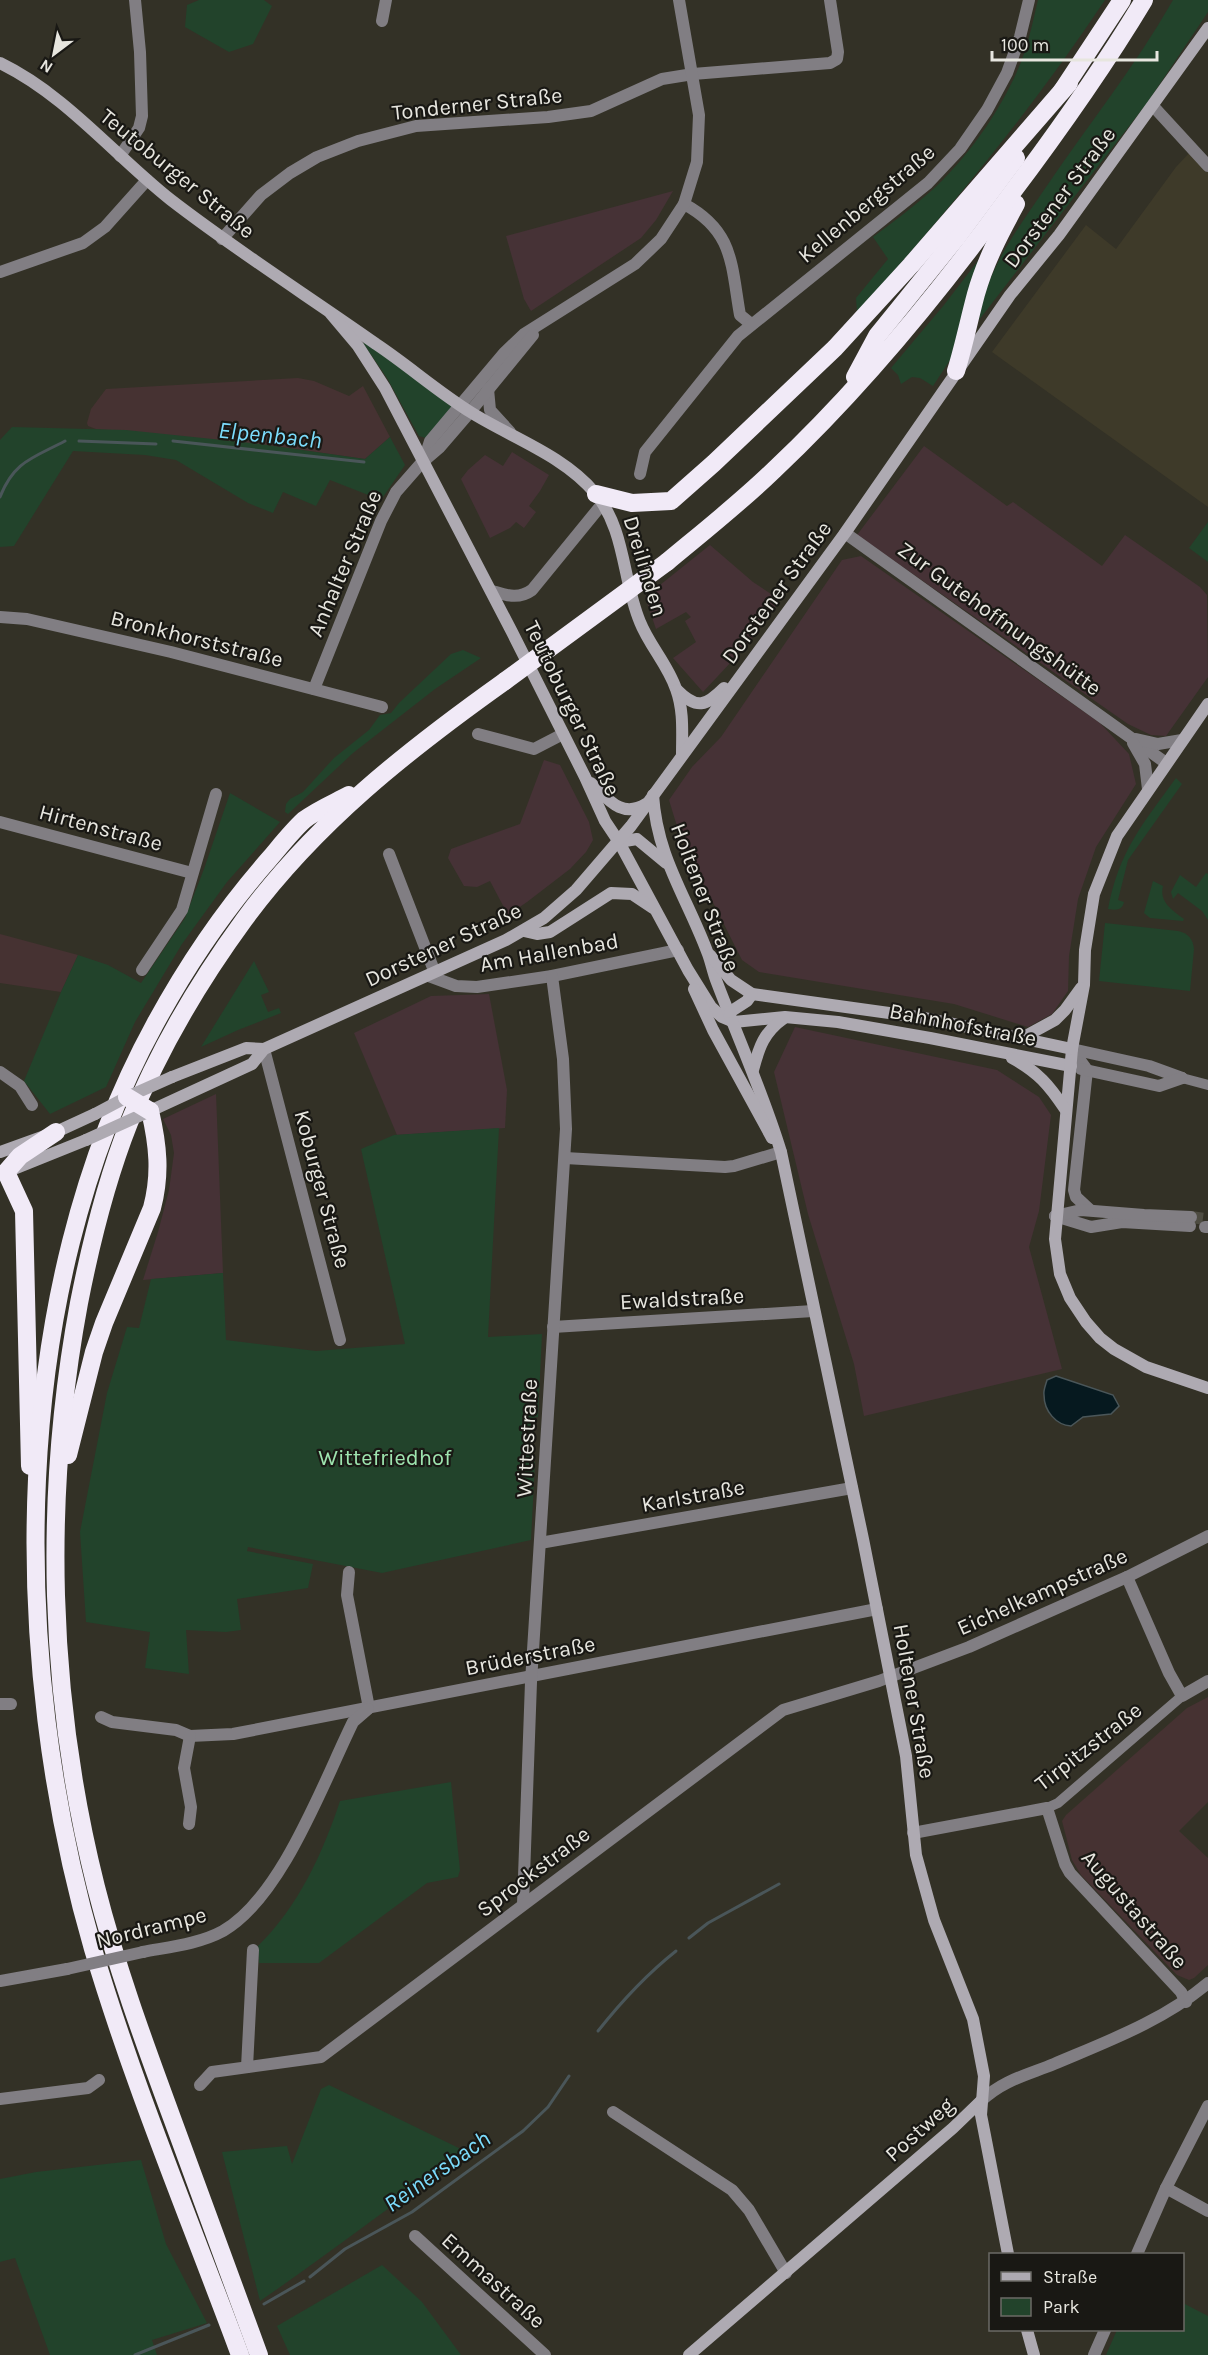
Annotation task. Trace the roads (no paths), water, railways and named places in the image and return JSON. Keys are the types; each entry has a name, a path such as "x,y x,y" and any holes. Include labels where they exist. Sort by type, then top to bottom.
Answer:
{"highway":[{"path":"841,403 878,336 976,212 1069,82 1122,0"},
{"path":"259,2355 147,2050 112,1945 96,1887 78,1800 62,1691 56,1599 56,1507 66,1371 90,1249 114,1165 146,1084 178,1021 245,918 305,847 369,785 442,726 667,562 773,471 841,403 933,298 1045,149 1144,0"},
{"path":"599,498 651,504 671,501 771,411 835,348 911,265 1069,82"},
{"path":"956,371 967,339 976,295 985,268 998,237 1045,149"},
{"path":"240,2355 129,2057 93,1949 62,1824 43,1694 37,1598 37,1506 46,1379 64,1274 88,1182 121,1092 162,1012 204,943 260,868 307,817 369,785"},
{"path":"56,1507 94,1352 149,1216 157,1190 159,1153 150,1111 127,1096"},
{"path":"37,1506 28,1456 24,1211 3,1174 20,1156 56,1132"}],"main road":[{"name":"Dorstener Straße","path":"0,1152 56,1132 127,1096 246,1048 264,1049 432,975 524,931 553,911 576,890 602,858 619,842 845,533 1010,295 1059,235 1208,28"},
{"name":"Teutoburger Straße","path":"0,63 47,92 147,180 222,238 378,345 466,409"},
{"name":"Teutoburger Straße","path":"331,314 372,366 424,460 492,591 605,821 619,842"},
{"name":"Dreilinden","path":"466,409 511,433 566,467 582,479 599,498 619,537 627,584 639,621 676,689 683,718 682,755"},
{"name":"Dreilinden","path":"676,689 690,701 700,704 707,702 753,659"},
{"path":"1208,704 1114,842 1094,894 1085,950 1084,985 1072,1049 1065,1109 1065,1141 1055,1216 1055,1239 1060,1274 1077,1310 1096,1334 1114,1349 1134,1361 1208,1388"},
{"path":"585,777 618,807 631,810 650,799"},
{"name":"Holtener Straße","path":"650,799 667,864 708,954 730,1018 753,1070 781,1152 906,1756 916,1855 931,1910 973,2019 983,2071 981,2100 984,2132 1008,2253"},
{"path":"619,842 637,839 667,864"},
{"name":"Holtener Straße","path":"619,842 688,970 711,1007 730,1018"},
{"path":"524,931 537,934 550,932 611,893 632,894 655,909"},
{"name":"Bahnhofstraße","path":"708,954 731,980 752,994 924,1018 1072,1049"},
{"name":"Holtener Straße","path":"688,970 698,1002 761,1121 781,1152"},
{"path":"1022,1038 1055,1020 1065,1010 1074,994 1084,985"},
{"path":"720,1043 730,1018 752,994"},
{"path":"753,1070 762,1041 773,1026 784,1017"},
{"name":"Bahnhofstraße","path":"730,1018 784,1017 869,1027 1071,1066"},
{"name":"Dorstener Straße","path":"3,1174 86,1140 252,1064 264,1049"},
{"path":"1003,1053 1040,1075 1052,1088 1065,1109"},
{"name":"Postweg","path":"689,2355 953,2128 981,2100"},
{"path":"1027,2331 1034,2355"}],"street":[{"path":"120,156 139,128 142,116 140,52 135,0"},
{"path":"382,21 386,0"},
{"path":"466,409 504,354 524,334 635,264 661,239 684,204 694,173 699,142 699,115 679,0"},
{"name":"Tonderner Straße","path":"222,238 261,195 290,173 317,157 358,141 416,126 580,113 607,105 662,79 693,74 830,63 837,59 838,44 830,0"},
{"name":"Kellenbergstraße","path":"640,474 645,452 738,336 927,183 960,149 987,110 1007,73 1020,37 1029,0"},
{"path":"1153,106 1208,166"},
{"path":"0,272 83,243 105,227 147,180"},
{"path":"684,204 697,211 718,230 732,267 740,315 751,324"},
{"path":"466,409 488,389 540,326"},
{"path":"488,389 488,405 492,414 511,433"},
{"name":"Anhalter Straße","path":"314,689 381,521 396,492 424,460 439,448 466,409"},
{"name":"Teutoburger Straße","path":"492,591 516,597 532,590 599,498"},
{"name":"Zur Gutehoffnungshütte","path":"845,533 1166,763"},
{"name":"Bronkhorststraße","path":"0,616 27,619 171,652 382,707"},
{"path":"478,734 534,749 563,734"},
{"name":"Zur Gutehoffnungshütte","path":"1130,737 1158,744 1182,740"},
{"name":"Zur Gutehoffnungshütte","path":"1130,737 1144,764 1148,789"},
{"path":"142,970 182,910 216,794"},
{"name":"Hirtenstraße","path":"0,822 192,873"},
{"path":"389,854 432,975"},
{"name":"Am Hallenbad","path":"432,975 465,988 552,976 678,950"},
{"name":"Wittestraße","path":"523,1904 540,1543 565,1158 566,1093 552,976"},
{"name":"Koburger Straße","path":"264,1049 340,1340"},
{"path":"1072,1049 1087,1070 1074,1190 1076,1197 1086,1207"},
{"name":"Bahnhofstraße","path":"1072,1049 1149,1066 1208,1085"},
{"name":"Bahnhofstraße","path":"1071,1066 1160,1086 1182,1078"},
{"path":"0,1072 20,1086 32,1105"},
{"path":"565,1158 725,1167 781,1152"},
{"path":"1086,1207 1191,1221 1122,1222 1091,1227 1055,1216 1086,1207"},
{"name":"Ewaldstraße","path":"553,1327 813,1311"},
{"name":"Karlstraße","path":"540,1543 852,1488"},
{"name":"Eichelkampstraße","path":"890,1675 969,1647 1127,1577 1208,1536"},
{"path":"350,1572 347,1595 369,1708"},
{"path":"1127,1577 1169,1673 1182,1696"},
{"name":"Brüderstraße","path":"101,1717 112,1722 176,1730 190,1736 233,1734 877,1609"},
{"name":"Sprockstraße","path":"200,2085 212,2072 321,2057 783,1710 879,1681 890,1675"},
{"name":"Tirpitzstraße","path":"913,1833 1047,1808 1066,1796 1182,1696 1208,1681"},
{"name":"Nordrampe","path":"0,1981 176,1946 222,1931 254,1906 284,1863 353,1722 369,1708"},
{"path":"189,1824 191,1808 184,1768 190,1736"},
{"name":"Augustastraße","path":"1047,1808 1070,1873 1180,1992 1186,2002"},
{"path":"247,2067 253,1950"},
{"name":"Postweg","path":"981,2100 1001,2085 1140,2026 1186,2002 1208,1983"},
{"path":"0,2099 88,2088 99,2080"},
{"path":"1137,2253 1166,2188 1208,2106"},
{"path":"613,2112 732,2190 742,2200 786,2273"},
{"path":"1166,2188 1208,2211"},
{"name":"Emmastraße","path":"415,2236 545,2355"},
{"path":"1094,2355 1105,2331"}],"water":[{"path":"1056,1376 1113,1395 1119,1406 1111,1414 1083,1417 1071,1426 1060,1423 1049,1412 1044,1393 1047,1380"}],"waterway":[{"name":"Elpenbach","path":"0,497 18,468 65,441"},
{"name":"Elpenbach","path":"79,441 156,444"},
{"name":"Elpenbach","path":"173,441 364,462"},
{"name":"Reinersbach","path":"689,1938 708,1923 779,1884"},
{"name":"Reinersbach","path":"598,2031 635,1989 676,1951"},
{"name":"Reinersbach","path":"310,2277 345,2249 412,2212 523,2131 548,2107 569,2076"},
{"name":"Reinersbach","path":"264,2304 304,2281"},
{"name":"Reinersbach","path":"135,2355 209,2325"}],"tunnel":[{"path":"1191,1217 1206,1219"}],"park label":[{"name":"Wittefriedhof","path":"385,1457"}]}
